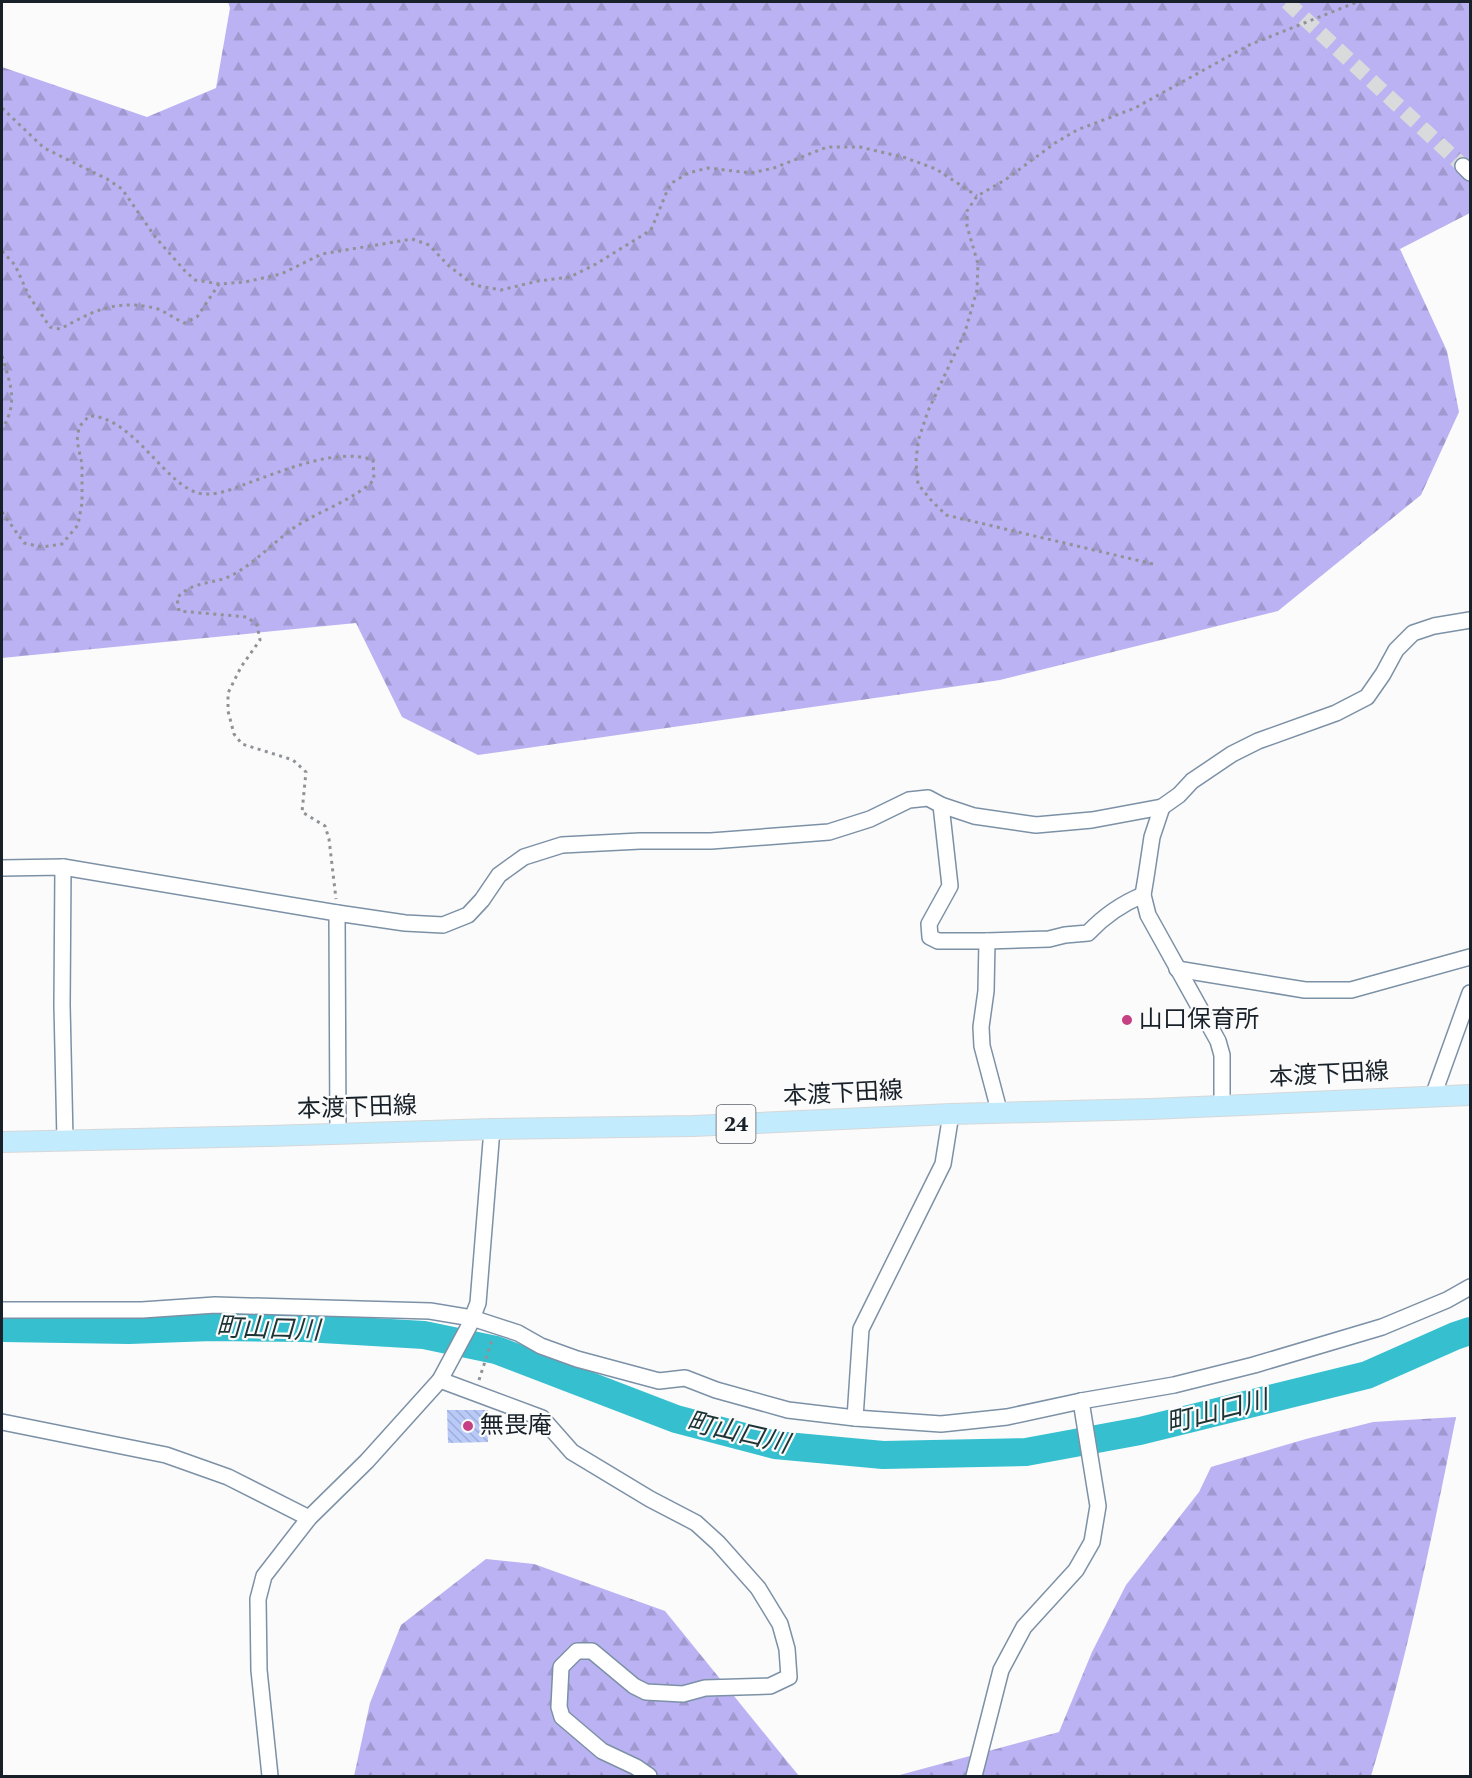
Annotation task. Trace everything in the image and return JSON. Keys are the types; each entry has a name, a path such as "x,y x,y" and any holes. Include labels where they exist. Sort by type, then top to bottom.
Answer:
{"main road":[{"name":"本渡下田線","path":"2,1142 693,1126 1470,1095"}],"street":[{"path":"2,868 63,867 337,913 443,925 468,915 482,900 499,875 524,857 562,845 640,841 711,841 829,832 870,819 909,800 928,798 974,816 1036,825 1092,820 1162,807 1179,795 1192,781 1232,754 1258,741 1336,713 1367,697 1396,650 1413,633 1434,626 1470,620"},
{"path":"941,805 950,886 929,924 930,937 938,941 1049,939 1088,933 1123,903 1143,895"},
{"path":"1162,807 1152,837 1143,895 1148,915 1218,1041 1222,1055 1222,1106"},
{"path":"63,867 64,1140"},
{"path":"337,913 338,1134"},
{"path":"987,941 986,991 981,1027 982,1046 1000,1114"},
{"path":"1177,969 1305,990 1351,990 1470,957"},
{"path":"1433,1096 1470,993"},
{"path":"855,1418 861,1329 943,1164 951,1114"},
{"path":"270,1776 259,1670 258,1599 264,1576 309,1518 367,1461 440,1380 471,1322 478,1303 492,1129"},
{"path":"2,1310 142,1310 183,1306 238,1306 430,1311 518,1333 541,1346 597,1365 659,1381 685,1378 716,1390 788,1410 855,1418 941,1424 1007,1417 1081,1405 1254,1365 1382,1327 1447,1300 1470,1287"},
{"path":"440,1380 542,1418 572,1452 650,1499 696,1523 718,1543 758,1587 780,1624 787,1649 789,1677 770,1686 705,1688 683,1694 646,1692 634,1686 592,1651 577,1651 561,1667 559,1707 562,1717 602,1751 636,1767 649,1776"},
{"path":"974,1776 1001,1670 1024,1627 1076,1570 1092,1542 1098,1506 1081,1405"},
{"path":"2,1422 166,1455 228,1477 309,1518"}],"path":[{"path":"1152,564 946,515 918,484 916,462 918,441 928,411 965,332 977,290 978,264 967,226 967,211 977,196 1005,180 1055,143 1077,130 1135,108 1249,45 1357,2"},
{"path":"2,108 44,148 107,179 122,189 156,238 195,280 220,284 245,282 281,274 322,254 412,239 429,245 449,266 474,285 501,290 538,281 570,277 651,230 670,184 688,173 708,168 751,173 774,168 827,147 860,147 906,158 936,169 977,196"},
{"path":"2,251 15,265 29,296 50,327 60,329 85,315 112,305 151,307 184,323 197,317 220,284"},
{"path":"2,356 10,384 12,407 2,429"},
{"path":"2,512 24,543 42,548 62,544 78,525 82,503 82,464 77,441 79,427 89,416 100,416 128,432 184,487 202,494 226,491 294,467 335,457 363,456 373,460 374,480 364,490 322,510 291,530 264,554 234,575 212,580 184,591 177,598 179,611 247,617 257,625 260,640 241,667 228,693 228,711 234,734 242,744 293,760 306,772 302,812 325,826 337,913"},
{"path":"480,1378 494,1332"}],"green space":[{"path":"228,2 1470,2 1470,213 1400,249 1447,351 1459,412 1421,495 1278,611 1000,680 478,755 402,717 356,623 2,658 2,67 147,117 216,88 230,8"},
{"path":"1456,1417 1407,1643 1371,1776 896,1776 1059,1732 1092,1652 1126,1585 1199,1492 1211,1467 1373,1422"},
{"path":"486,1559 534,1564 665,1611 799,1776 354,1776 370,1703 401,1625"}],"building":[{"name":"無畏庵","path":"447,1410 488,1410 488,1442 448,1443"}],"waterway":[{"name":"町山口川","path":"2,1328 129,1330 212,1327 305,1328 424,1335 496,1350 676,1419 775,1445 883,1455 1026,1452 1140,1431 1367,1375 1470,1331"}],"tunnel":[{"path":"1287,2 1463,166"}],"place":[{"name":"山口保育所","path":"1127,1020"},
{"name":"無畏庵","path":"468,1426"}]}
